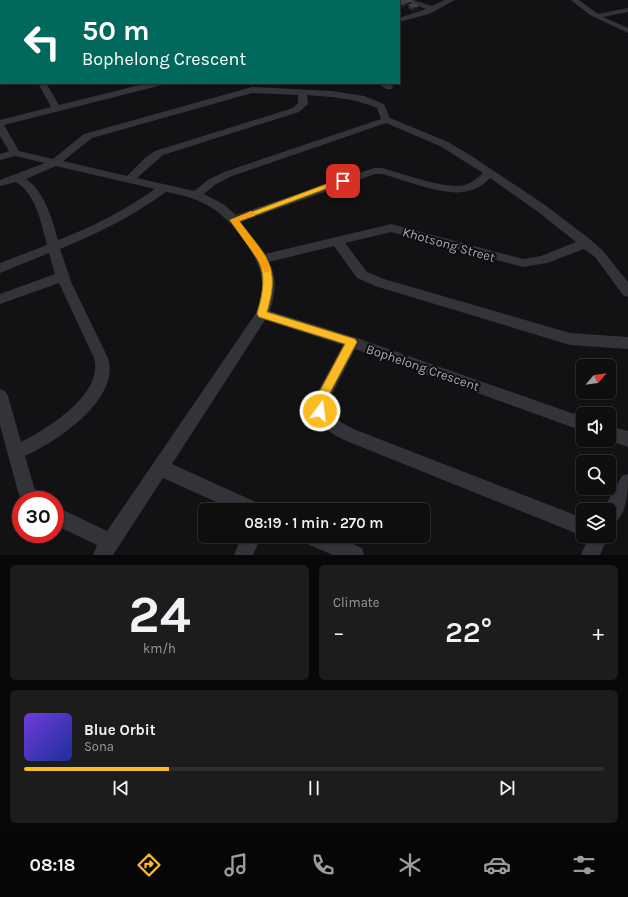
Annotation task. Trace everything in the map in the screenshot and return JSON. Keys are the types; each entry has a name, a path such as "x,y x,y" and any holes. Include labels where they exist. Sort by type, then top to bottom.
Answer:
{"street":[{"path":"406,0 433,9"},
{"path":"400,20 433,9 451,0"},
{"path":"576,0 580,6 628,31"},
{"path":"598,16 624,9"},
{"path":"43,84 56,109"},
{"path":"109,84 116,94"},
{"path":"15,153 0,127 56,109 155,84"},
{"path":"0,183 56,161 79,141 110,129 252,90 323,93 364,99 381,106 386,120"},
{"path":"130,179 149,160 159,153 296,110 303,104 302,93"},
{"path":"196,195 212,182 228,174 386,120 444,144 469,159 541,208 587,243 606,261 628,292"},
{"path":"0,157 15,153 56,161 196,195 219,207 234,220 263,259 269,282 262,314 106,549 64,521"},
{"path":"234,220 374,171 382,171 454,189 469,188 489,174"},
{"path":"15,453 42,440 64,423 85,402 98,385 103,373 101,356 92,341 63,276 55,247 33,191 26,183 16,178"},
{"path":"0,268 55,247 110,223 164,188"},
{"name":"Khotsong Street","path":"263,259 391,228 523,263 543,260 587,243"},
{"path":"337,242 362,275 380,283 570,339 628,343"},
{"path":"0,299 63,276"},
{"name":"Bophelong Crescent","path":"262,314 352,342 576,422"},
{"path":"352,342 320,402 320,411 325,420 350,435 576,524"},
{"path":"0,396 27,491"},
{"path":"616,435 628,439"},
{"path":"161,468 238,503"},
{"path":"616,504 628,482"},
{"path":"243,555 249,543"},
{"path":"328,543 355,555"},
{"path":"590,555 596,543"}],"building":[{"path":"400,0 411,1 400,5"},
{"path":"414,4 418,6 413,7 409,5"}],"slow traffic":[{"path":"251,214 234,220 263,259 267,270"}],"route":[{"path":"320,411 320,402 352,342 262,314 268,292 269,275 263,259 234,220 343,181"}]}
